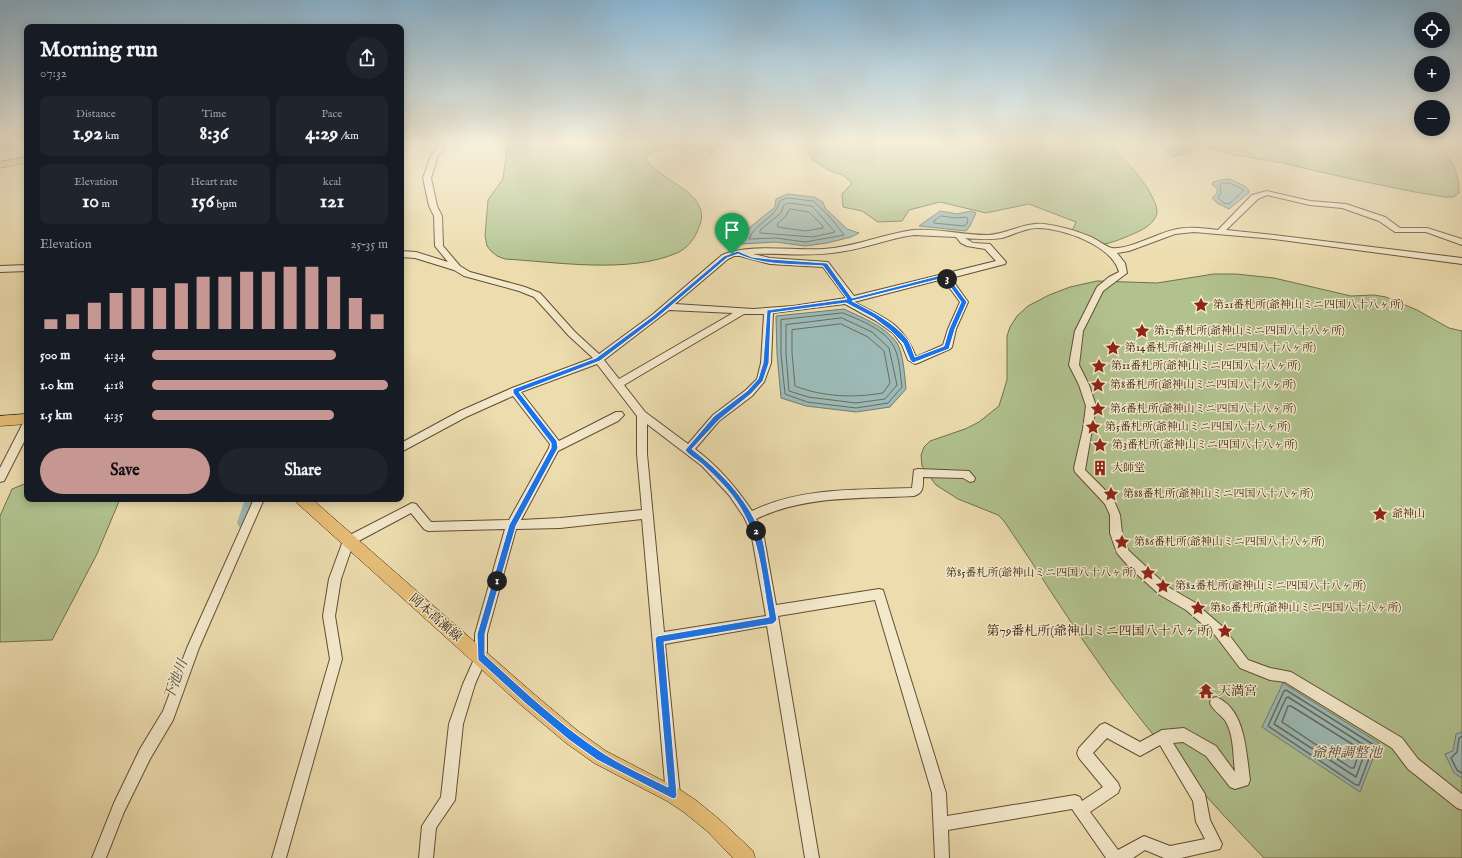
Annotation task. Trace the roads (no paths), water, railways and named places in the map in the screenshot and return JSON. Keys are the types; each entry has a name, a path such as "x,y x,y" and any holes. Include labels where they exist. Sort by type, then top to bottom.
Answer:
{"main road":[{"path":"0,421 24,419"},
{"name":"岡本高瀬線","path":"305,502 528,700 572,737 600,756 673,795 691,807 735,852 746,858"}],"street":[{"path":"428,183 433,206 438,216 439,246 457,268"},
{"path":"1220,232 1255,197 1268,194 1310,203 1343,206 1382,219 1398,230 1427,230 1462,242"},
{"path":"404,446 463,414 515,391 598,360 655,317 726,257 738,252 814,252 839,250 904,234 925,232 990,237 1034,226 1052,227 1094,241 1112,251 1124,268 1123,273 1112,278 1100,289 1079,331 1074,365 1084,385 1091,406 1088,429 1079,468 1080,472 1109,501 1115,515 1116,533 1123,554 1164,592 1190,606 1219,631 1244,664 1270,674 1287,676 1397,743 1413,764 1462,803"},
{"path":"1112,251 1126,249 1174,232 1194,230 1398,252 1462,261"},
{"path":"665,307 769,311 848,300 1002,262 987,246 973,246 967,244 958,234"},
{"path":"738,252 751,258 770,261 825,264 848,300 876,316 894,330 906,342 911,358 916,361 947,347 952,329 964,302 945,276"},
{"path":"404,254 416,255 457,268 467,274 522,289 537,296 598,360 642,416 706,464 733,492 757,532 812,858"},
{"path":"0,269 24,268"},
{"path":"617,385 731,319 742,311"},
{"path":"688,450 716,418 749,393 761,380 766,363 769,311"},
{"path":"426,858 429,826 448,800 456,724 469,684 480,657 481,634 512,525 554,448 554,442 515,391"},
{"path":"554,448 615,418 619,414"},
{"path":"642,416 641,437 673,795"},
{"path":"0,478 24,432"},
{"path":"749,517 768,508 818,496 914,492 917,490 918,473 965,474 970,478"},
{"path":"99,858 119,808 145,754 168,715 194,648 258,502"},
{"path":"280,858 336,658 329,616 335,580 348,541 412,507 428,526 435,527 560,523 648,514"},
{"path":"659,639 879,594 939,793 942,858"},
{"path":"1081,810 1113,788 1084,753 1105,730 1140,749 1162,737 1184,735 1211,751 1235,782 1243,780 1238,740 1231,718 1216,703"},
{"path":"1119,858 1144,843 1170,853 1215,844 1203,822 1200,799 1162,737"},
{"path":"940,824 1076,802 1115,858"}],"water":[{"path":"1213,183 1238,183 1245,186 1249,190 1249,193 1229,209 1217,203 1212,198 1217,193 1217,188 1212,185"},
{"path":"787,194 814,197 823,202 825,208 847,229 859,233 851,237 827,243 805,246 776,242 741,244 749,228 775,207 776,199"},
{"path":"940,211 957,214 971,211 976,213 966,231 919,226"},
{"path":"844,309 886,331 897,343 902,358 906,389 890,407 856,412 806,406 781,398 777,354 776,316"},
{"name":"爺神調整池","path":"1283,683 1379,743 1360,792 1262,727"},
{"path":"1462,732 1462,778 1454,773 1445,754 1453,751 1456,734"}],"waterway":[{"name":"下池川","path":"245,523 252,502"}],"place":[{"name":"第21番札所(爺神山ミニ四国八十八ヶ所)","path":"1201,305"},
{"name":"第17番札所(爺神山ミニ四国八十八ヶ所)","path":"1142,331"},
{"name":"第14番札所(爺神山ミニ四国八十八ヶ所)","path":"1113,348"},
{"name":"第11番札所(爺神山ミニ四国八十八ヶ所)","path":"1099,366"},
{"name":"第8番札所(爺神山ミニ四国八十八ヶ所)","path":"1098,385"},
{"name":"第6番札所(爺神山ミニ四国八十八ヶ所)","path":"1098,409"},
{"name":"第5番札所(爺神山ミニ四国八十八ヶ所)","path":"1093,427"},
{"name":"第3番札所(爺神山ミニ四国八十八ヶ所)","path":"1100,445"},
{"name":"大師堂","path":"1100,468"},
{"name":"第88番札所(爺神山ミニ四国八十八ヶ所)","path":"1111,494"},
{"name":"爺神山","path":"1380,514"},
{"name":"第86番札所(爺神山ミニ四国八十八ヶ所)","path":"1122,542"},
{"name":"第85番札所(爺神山ミニ四国八十八ヶ所)","path":"1148,573"},
{"name":"第82番札所(爺神山ミニ四国八十八ヶ所)","path":"1163,586"},
{"name":"第80番札所(爺神山ミニ四国八十八ヶ所)","path":"1198,608"},
{"name":"第79番札所(爺神山ミニ四国八十八ヶ所)","path":"1225,631"},
{"name":"天満宮","path":"1206,691"}]}
